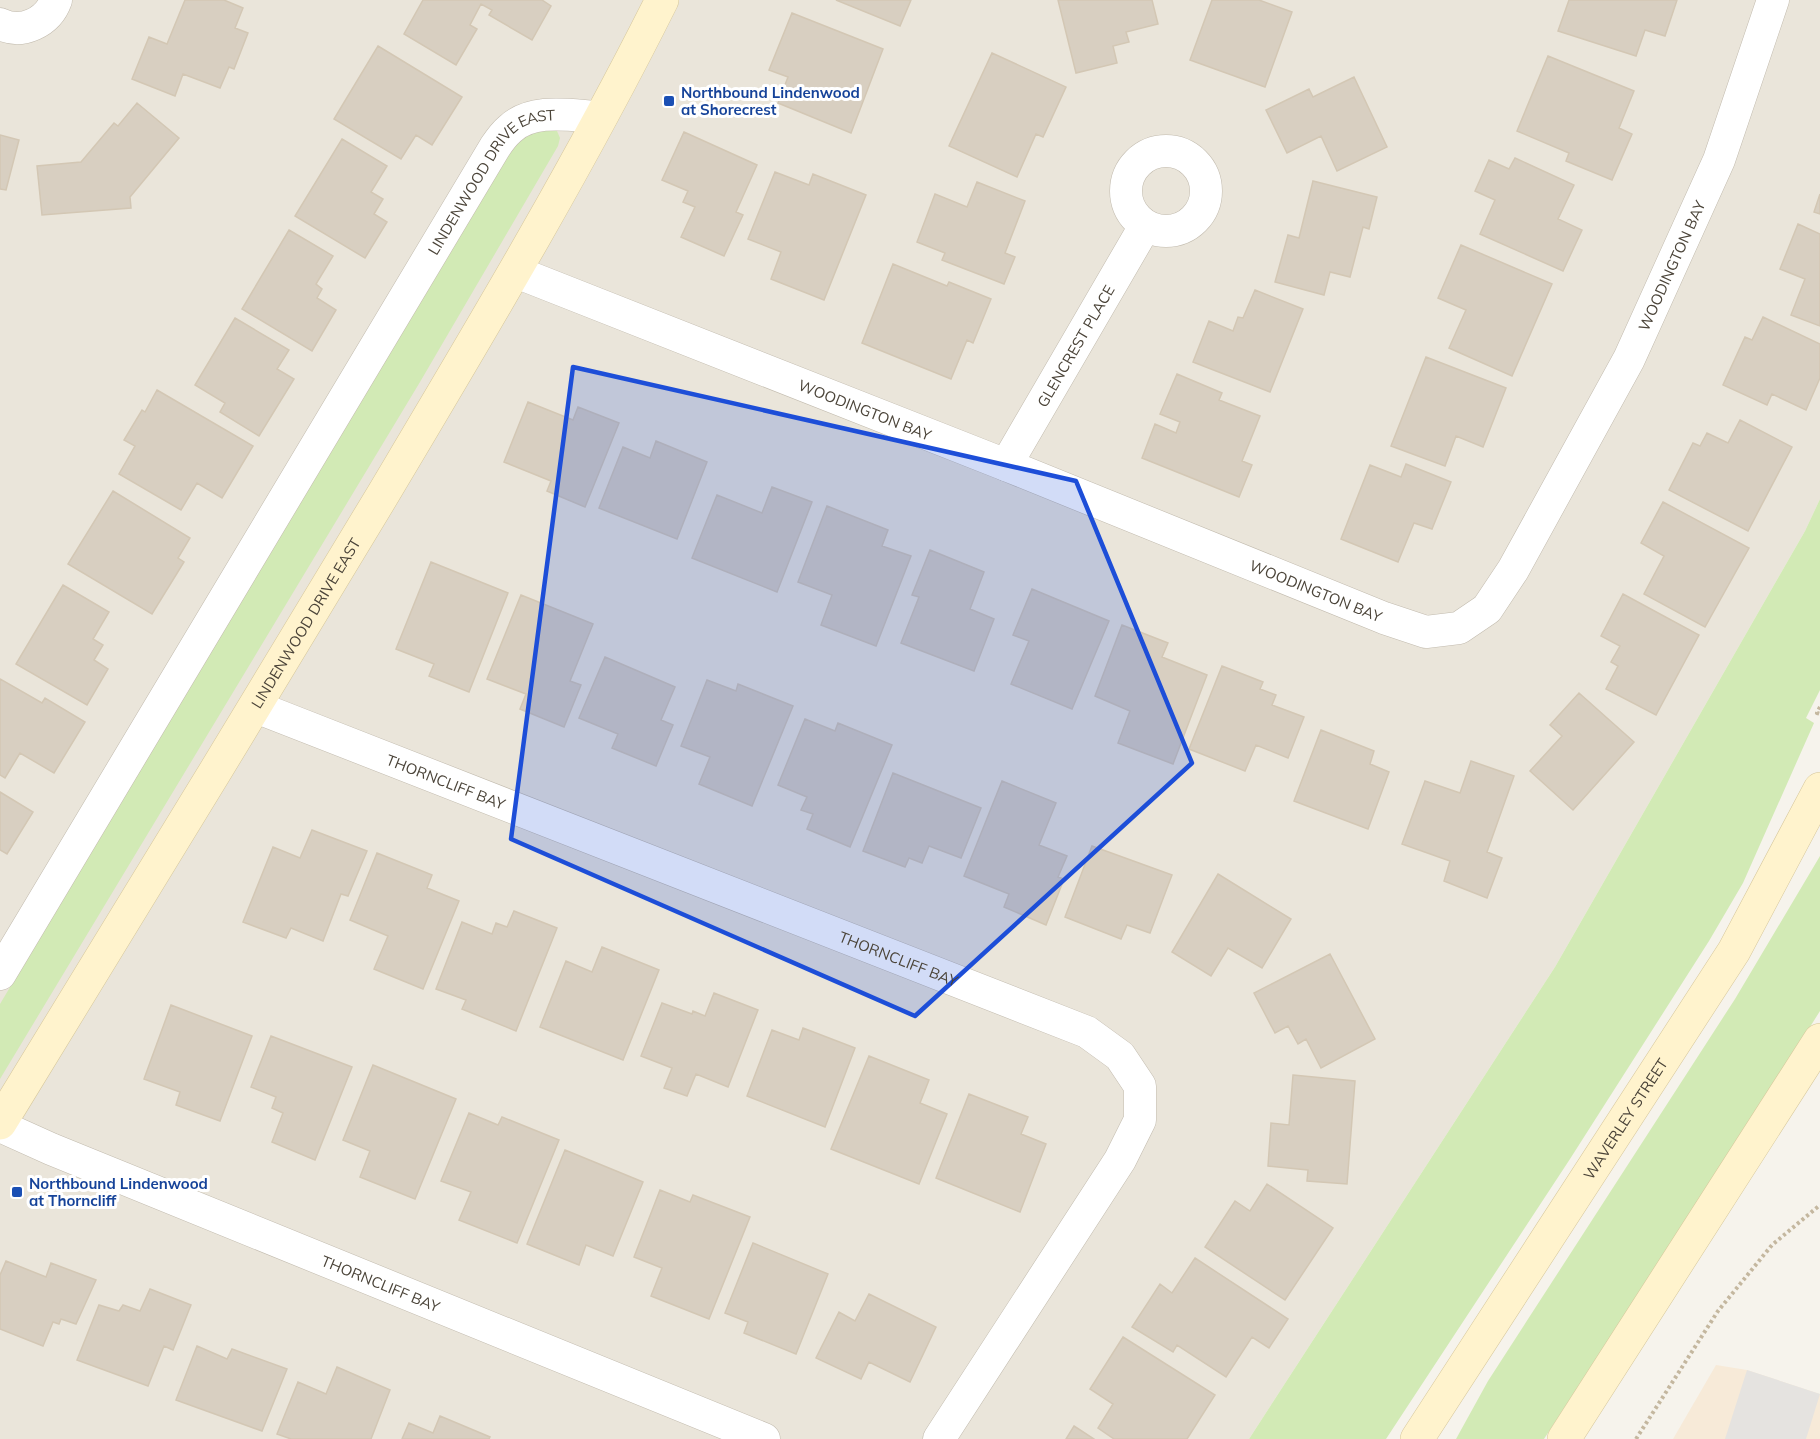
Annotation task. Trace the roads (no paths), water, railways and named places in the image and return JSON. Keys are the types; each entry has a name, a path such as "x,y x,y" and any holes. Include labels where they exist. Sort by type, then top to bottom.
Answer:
{"street":[{"path":"0,24 18,28 37,23 48,15 56,0"},
{"name":"LINDENWOOD DRIVE EAST","path":"0,1124 256,707 516,272 662,0"},
{"name":"WOODINGTON BAY","path":"516,272 1006,465 1384,618 1426,632 1459,628 1487,609 1513,570 1629,359 1719,160 1773,0"},
{"name":"LINDENWOOD DRIVE EAST","path":"0,974 495,147 510,128 530,118 544,115 601,117"},
{"name":"GLENCREST PLACE","path":"1006,465 1145,226"},
{"name":"THORNCLIFF BAY","path":"256,707 1087,1032 1120,1056 1140,1086 1140,1120 1120,1160 939,1439"},
{"name":"WAVERLEY STREET","path":"1417,1439 1734,951 1820,789"},
{"path":"1564,1439 1820,1040"},
{"name":"THORNCLIFF BAY","path":"0,1124 73,1158 765,1439"}],"place":[{"name":"Northbound Lindenwood at Shorecrest","path":"669,101"},
{"name":"Northbound Lindenwood at Thorncliff","path":"17,1192"}]}
